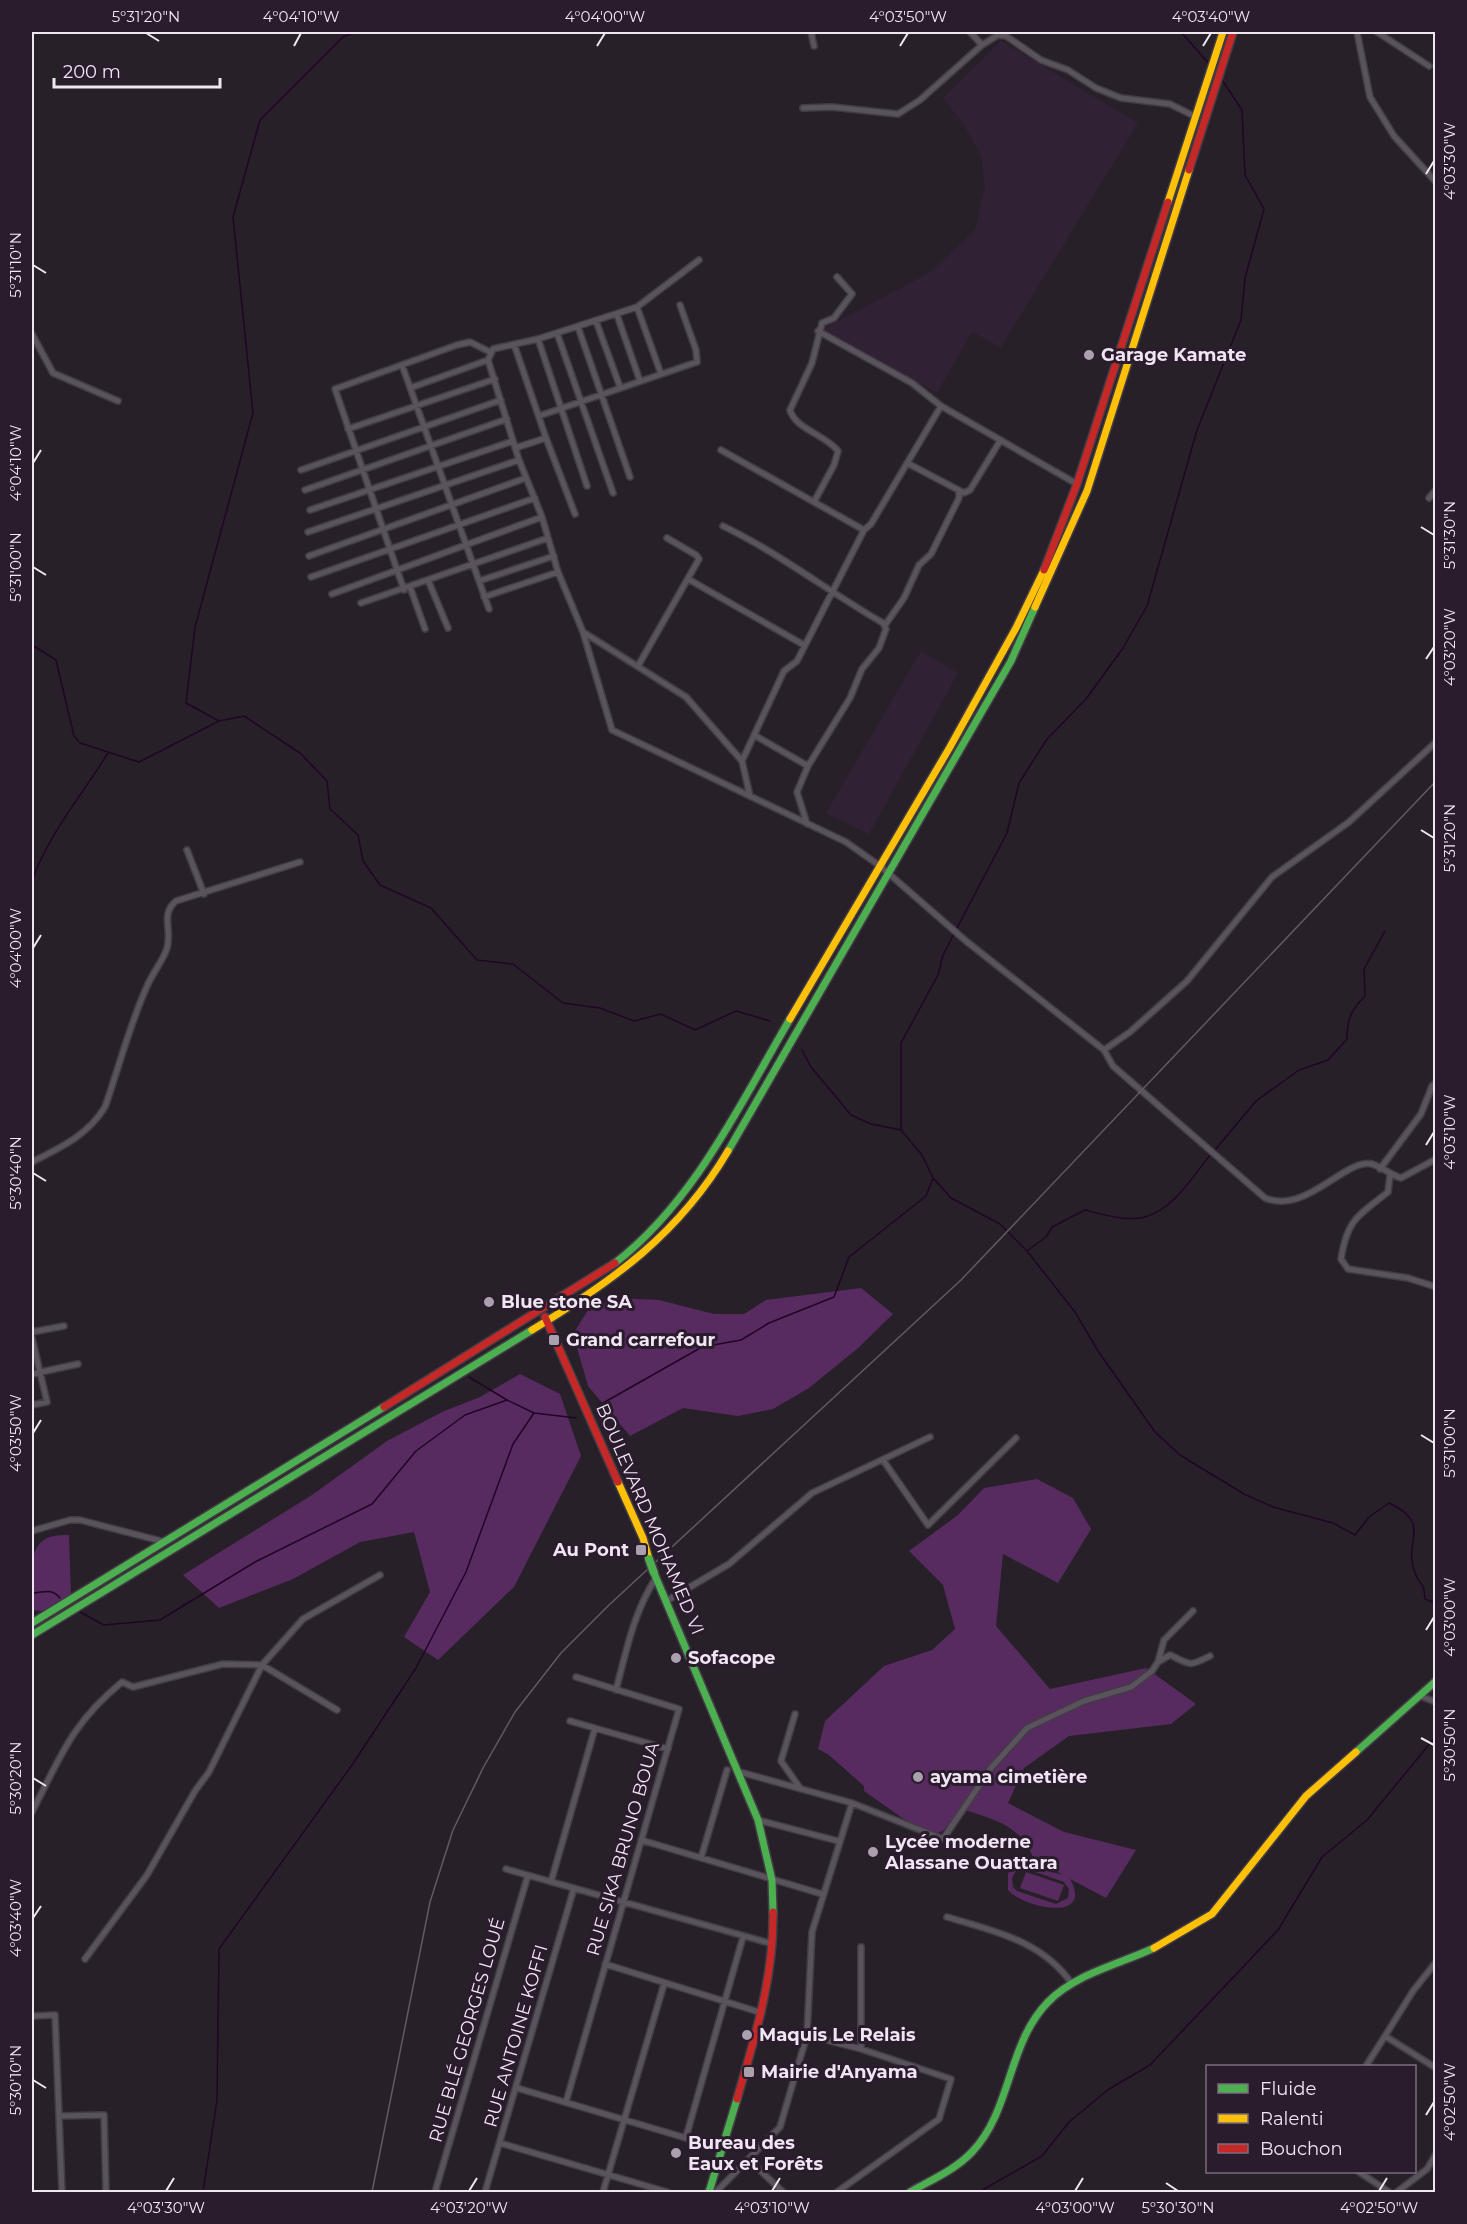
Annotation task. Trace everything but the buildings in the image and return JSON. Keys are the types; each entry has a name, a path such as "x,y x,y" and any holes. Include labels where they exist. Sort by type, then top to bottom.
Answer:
{"main road":[{"path":"32,1623 541,1311 616,1262 646,1235 700,1172 995,669 1041,578 1077,484 1223,32"},
{"path":"32,1635 547,1322 622,1272 652,1246 687,1209 725,1155 890,875 1011,661 1087,491 1233,32"},
{"name":"BOULEVARD MOHAMED VI","path":"541,1311 643,1538 655,1575 668,1600 740,1772 758,1820 772,1880 773,1944 762,2013 709,2193"},
{"path":"910,2193 951,2168 976,2148 996,2116 1026,2031 1046,2003 1072,1984 1180,1935 1212,1914 1306,1796 1436,1681"}],"street":[{"path":"811,32 814,46"},
{"path":"970,32 982,45"},
{"path":"1357,32 1370,97 1394,136 1436,182"},
{"path":"1377,32 1429,66"},
{"path":"803,108 832,107 898,114 920,100 982,45 1001,33 1041,60 1068,70 1096,88 1121,98 1170,104 1196,117"},
{"path":"699,260 637,307 538,339 493,349 488,360 519,460 542,517 558,572 583,632 612,730 846,842 880,866 966,941 1104,1050 1113,1066 1265,1198 1275,1202 1312,1194 1357,1166 1371,1164 1390,1175 1401,1178 1436,1159"},
{"path":"814,502 834,465 838,451 831,441 792,417 790,410 812,363 818,342 818,331 822,323 834,318 852,294 837,277"},
{"path":"539,416 699,360 680,305"},
{"path":"637,307 661,374"},
{"path":"617,315 640,381"},
{"path":"596,321 620,387"},
{"path":"578,327 630,477"},
{"path":"818,331 912,383 941,405 1077,484"},
{"path":"557,333 612,493"},
{"path":"32,334 54,373 118,401"},
{"path":"538,339 587,486"},
{"path":"425,629 389,549 335,389 470,342 490,352"},
{"path":"514,344 575,514"},
{"path":"410,388 488,360"},
{"path":"402,365 489,609"},
{"path":"348,429 495,380"},
{"path":"301,470 501,400"},
{"path":"742,761 784,671 797,661 864,530 871,524 909,464 941,405"},
{"path":"305,490 507,419"},
{"path":"515,448 546,438"},
{"path":"310,510 513,441"},
{"path":"909,464 959,492 970,490 1000,441"},
{"path":"721,450 864,530"},
{"path":"308,532 519,460"},
{"path":"309,556 526,478"},
{"path":"1429,498 1436,490"},
{"path":"807,824 797,792 808,766 850,698 862,669 879,648 885,625 904,597 919,565 932,554 959,498 959,492"},
{"path":"311,577 535,498"},
{"path":"332,594 542,517"},
{"path":"723,526 781,558 831,593 885,625"},
{"path":"361,603 548,538"},
{"path":"638,666 688,579 698,556 667,538"},
{"path":"479,581 554,556"},
{"path":"484,597 558,572"},
{"path":"688,579 804,645"},
{"path":"428,580 448,628"},
{"path":"583,632 686,697 742,761 750,796"},
{"path":"754,735 808,766"},
{"path":"1104,1050 1130,1032 1187,981 1272,877 1349,822 1436,742"},
{"path":"187,850 204,894"},
{"path":"32,1162 67,1144 94,1125 105,1107 147,985 166,951 171,935 166,916 169,907 176,901 300,862"},
{"path":"1380,1169 1421,1114 1432,1086 1436,1083"},
{"path":"1390,1175 1388,1192 1358,1216 1345,1232 1341,1259 1348,1269 1408,1278 1436,1287"},
{"path":"32,1332 64,1326"},
{"path":"32,1338 47,1402 32,1405"},
{"path":"32,1374 78,1365"},
{"path":"668,1600 706,1580 729,1564 812,1493 930,1437"},
{"path":"883,1460 928,1525 1016,1438"},
{"path":"32,1531 70,1520 80,1520 165,1542"},
{"path":"85,1959 147,1875 189,1801 209,1772 262,1665 303,1618 380,1575"},
{"path":"616,1690 635,1620 655,1575"},
{"path":"740,1772 852,1803 943,1839 991,1768 1027,1728 1084,1701 1131,1687 1152,1671 1158,1662 1164,1640 1193,1611"},
{"path":"1158,1662 1170,1655 1187,1665 1192,1665 1210,1656"},
{"path":"32,1812 73,1731 97,1702 122,1682 133,1687 223,1664 262,1665 337,1710"},
{"name":"RUE SIKA BRUNO BOUA","path":"566,2102 679,1709 576,1677"},
{"path":"1420,1696 1436,1702"},
{"path":"795,1714 781,1761 800,1788"},
{"path":"570,1721 668,1749"},
{"path":"551,1882 595,1728"},
{"path":"701,1858 727,1770"},
{"path":"716,2193 780,2127 807,2035 812,1932 838,1841 852,1803"},
{"path":"758,1820 838,1841"},
{"path":"641,1840 822,1894"},
{"path":"506,1869 773,1944"},
{"name":"RUE BLÉ GEORGES LOUÉ","path":"435,2193 528,1875"},
{"name":"RUE ANTOINE KOFFI","path":"487,2192 574,1888"},
{"path":"947,1917 992,1930 1038,1949 1062,1970 1072,1984"},
{"path":"686,2137 743,1937"},
{"path":"861,1947 861,2049"},
{"path":"1367,2065 1413,1991 1436,1962"},
{"path":"605,1964 762,2013"},
{"path":"603,2193 664,1984"},
{"path":"32,2016 56,2015 62,2193"},
{"path":"807,2035 861,2049 951,2079 939,2119 837,2193"},
{"path":"1385,2036 1436,2068"},
{"path":"517,2088 723,2149"},
{"path":"59,2116 104,2115 106,2193"},
{"path":"500,2143 667,2193"},
{"path":"1397,2193 1427,2169 1436,2154"},
{"path":"749,2160 783,2193"},
{"path":"1360,2173 1389,2193"}],"shaded area":[{"path":"1001,41 1138,123 1001,347 972,332 937,393 823,329 929,273 975,230 985,187 981,155 963,123 943,98"},
{"path":"921,651 958,673 869,834 826,813"},
{"path":"861,1288 893,1314 857,1349 809,1388 773,1409 738,1416 683,1408 630,1436 588,1386 573,1334 588,1310 617,1298 659,1300 714,1314 744,1314 766,1300"},
{"path":"520,1374 560,1394 581,1456 514,1587 438,1660 404,1637 430,1592 414,1532 360,1542 293,1579 219,1608 183,1575 312,1495 387,1441 442,1412 480,1397"},
{"path":"1037,1479 1073,1498 1091,1529 1058,1583 1003,1554 996,1626 1050,1689 1146,1668 1196,1704 1171,1724 1069,1736 1024,1768 1008,1803 1064,1832 1136,1850 1106,1898 1070,1879 1075,1893 1073,1902 1065,1907 1041,1906 1016,1896 1008,1890 1008,1873 1020,1864 1063,1875 1033,1858 1022,1838 1014,1831 984,1816 961,1809 944,1830 938,1833 911,1824 864,1791 864,1786 829,1755 818,1749 825,1721 884,1666 932,1650 955,1629 943,1585 909,1551 958,1515 984,1488","holes":["1024,1868 1064,1882 1069,1889 1068,1898 1056,1904 1017,1891 1013,1887 1012,1878 1016,1871"]},
{"path":"69,1535 71,1596 43,1611 32,1610 31,1569 36,1549 50,1537"},
{"path":"1026,1872 1064,1885 1058,1901 1020,1888"}],"waterway":[{"path":"219,721 186,703 195,627 253,413 233,217 260,120 343,37 355,32"},
{"path":"1181,32 1210,65"},
{"path":"901,1130 901,1043 938,975 943,955 1007,833 1019,783 1047,739 1086,699 1123,648 1147,606 1197,430 1241,320 1245,278 1264,209 1245,175 1242,110 1222,80"},
{"path":"32,645 56,660 74,736 80,743 139,762 219,721 244,716 300,753 327,781 330,809 358,835 363,861 380,885 431,908 477,960 513,964 563,1003 600,1008 634,1021 661,1014 695,1030 736,1011 770,1021"},
{"path":"32,881 56,831 108,753"},
{"path":"1215,1150 1256,1101 1299,1070 1328,1060 1347,1039 1351,1015 1365,996 1364,969 1385,931"},
{"path":"802,1050 811,1067 851,1115 871,1124 901,1130 922,1155 933,1178 951,1198 1000,1224 1027,1251 1075,1312 1098,1351 1155,1432 1180,1455 1244,1494 1273,1507 1333,1523 1355,1535 1369,1517 1389,1503 1403,1511 1414,1526 1412,1562 1415,1573 1423,1586 1425,1599 1436,1603"},
{"path":"1027,1251 1046,1237 1052,1227 1085,1210 1130,1219 1155,1213 1182,1191 1211,1154"},
{"path":"596,1407 702,1347 741,1340 769,1323 834,1297 849,1257 926,1196 933,1178"},
{"path":"469,1377 507,1400"},
{"path":"80,1612 104,1625 160,1620 255,1562 372,1504 416,1451 465,1415 507,1400 534,1413 576,1418"},
{"path":"203,2192 217,2100 219,1949 352,1765 416,1668 466,1572 513,1444 534,1413"},
{"path":"32,1593 47,1591 60,1598"},
{"path":"979,2192 1042,2156 1069,2122 1109,2089 1150,2065 1278,1930 1322,1857 1367,1820 1436,1736"}],"railway":[{"path":"372,2192 430,1902 453,1830 483,1768 515,1712 561,1653 609,1605 961,1280 1436,781"}],"traffic: fast":[{"path":"728,1151 1011,661 1035,607"},
{"path":"615,1263 669,1211 692,1181 734,1117 790,1019"},
{"path":"32,1635 532,1330"},
{"path":"32,1623 384,1407"},
{"path":"649,1559 654,1573"},
{"path":"654,1573 758,1820 772,1880 773,1912"},
{"path":"1356,1752 1436,1681"},
{"path":"910,2192 958,2164 972,2152 985,2135 1003,2097 1024,2037 1048,2002 1059,1992 1084,1977 1154,1948"},
{"path":"709,2192 737,2099"}],"traffic: slow":[{"path":"1168,202 1223,32"},
{"path":"1035,607 1087,491 1189,170"},
{"path":"790,1019 950,747 1016,628 1044,570"},
{"path":"532,1330 590,1293 642,1253 688,1207 709,1181 728,1151"},
{"path":"618,1482 643,1538 649,1559"},
{"path":"1154,1948 1212,1914 1306,1796 1356,1752"}],"traffic: jam":[{"path":"1189,170 1233,32"},
{"path":"1044,570 1077,484 1168,202"},
{"path":"384,1407 615,1263"},
{"path":"545,1317 618,1482"},
{"path":"737,2099 757,2030 767,1983 773,1912"}],"place":[{"name":"Garage Kamate","path":"1089,355"},
{"name":"Blue stone SA","path":"489,1302"},
{"name":"Grand carrefour","path":"554,1340"},
{"name":"Au Pont","path":"641,1550"},
{"name":"Sofacope","path":"676,1658"},
{"name":"ayama cimetière","path":"918,1777"},
{"name":"Lycée moderne Alassane Ouattara","path":"873,1852"},
{"name":"Maquis Le Relais","path":"747,2035"},
{"name":"Mairie d'Anyama","path":"749,2072"},
{"name":"Bureau des Eaux et Forêts","path":"676,2153"}]}
